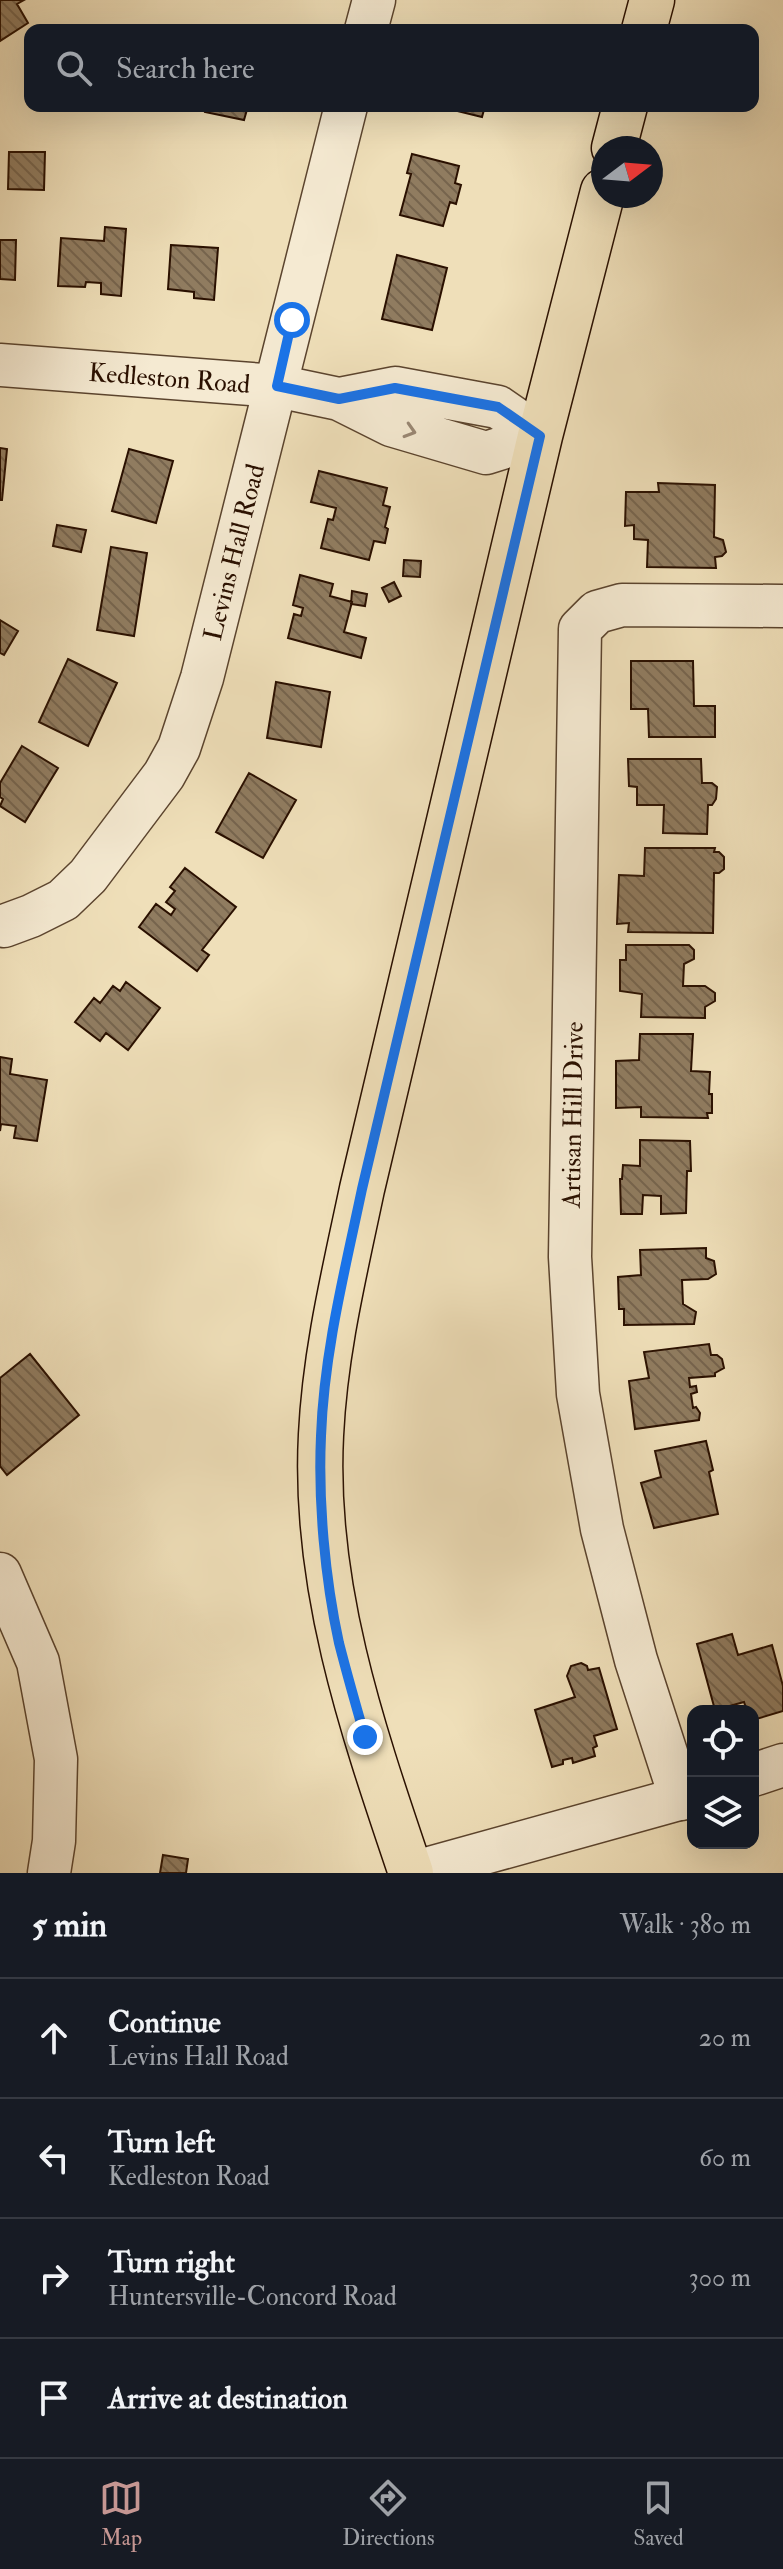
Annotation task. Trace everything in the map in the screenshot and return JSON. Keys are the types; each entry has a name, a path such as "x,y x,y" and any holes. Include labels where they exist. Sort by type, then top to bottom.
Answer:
{"main road":[{"path":"646,24 652,0"},
{"path":"617,136 623,112"},
{"path":"412,1873 365,1737 339,1641 322,1519 321,1433 336,1315 362,1189 540,436 599,208"}],"street":[{"path":"368,24 374,0"},
{"name":"Levins Hall Road","path":"4,926 63,900 88,876 164,775 179,748 202,678 345,112"},
{"name":"Kedleston Road","path":"0,365 277,386 339,399 391,425 486,453 540,436"},
{"name":"Artisan Hill Drive","path":"687,1797 636,1660 602,1529 578,1394 570,1257 580,629 597,612 622,605 783,606"},
{"path":"0,1574 38,1662 56,1759 54,1841 49,1873"},
{"path":"759,1773 783,1765"},
{"path":"412,1873 687,1797"},
{"path":"505,1873 549,1853 574,1827"}],"building":[{"path":"0,0 24,0 17,4 28,23 0,41"},
{"path":"205,112 246,112 244,120"},
{"path":"462,112 483,112 482,117"},
{"path":"9,152 45,152 44,190 8,189"},
{"path":"412,154 459,166 455,183 461,185 456,204 450,202 443,226 400,215 411,174 407,173"},
{"path":"105,227 126,229 121,296 101,294 101,283 86,282 85,287 58,286 61,238 104,241"},
{"path":"0,240 16,240 15,280 0,279"},
{"path":"171,245 218,248 214,300 194,298 194,292 168,289"},
{"path":"397,255 447,268 432,330 382,319"},
{"path":"0,448 7,449 2,500 0,500"},
{"path":"129,449 173,461 156,523 112,511"},
{"path":"319,471 387,488 383,505 390,507 385,543 374,541 369,560 321,548 328,519 333,520 336,508 311,502"},
{"path":"658,483 715,485 714,537 723,540 726,552 715,557 716,568 647,567 648,540 634,539 634,525 625,526 626,492 659,492"},
{"path":"57,525 86,530 81,552 53,546"},
{"path":"111,547 147,553 134,636 97,630"},
{"path":"404,560 421,561 420,577 403,576"},
{"path":"300,575 333,584 330,596 352,602 344,632 366,638 361,658 288,638 294,614 301,616 303,608 293,605"},
{"path":"394,582 401,596 389,602 382,588"},
{"path":"352,591 367,594 365,606 351,604"},
{"path":"0,620 18,631 4,655 0,653"},
{"path":"68,659 117,683 88,746 39,722"},
{"path":"631,661 693,661 694,706 715,706 715,737 649,737 648,709 631,709"},
{"path":"276,682 330,692 321,747 267,738"},
{"path":"22,746 58,768 25,822 0,806 3,799 0,797 0,783"},
{"path":"628,759 701,759 702,783 712,783 717,787 716,799 708,805 707,834 663,833 664,805 637,805 637,787 629,786"},
{"path":"249,773 296,800 263,858 216,832"},
{"path":"645,848 715,848 714,852 724,857 724,869 714,873 713,933 628,932 629,923 617,924 619,875 644,876"},
{"path":"185,868 236,907 202,950 209,955 197,971 139,927 156,904 171,915 175,909 166,902 175,891 170,887"},
{"path":"626,945 689,945 694,950 694,959 684,964 683,986 705,986 715,993 715,1001 705,1007 705,1018 641,1017 642,994 620,991 620,960 626,960"},
{"path":"126,982 160,1008 128,1050 106,1033 100,1041 75,1022 94,998 100,1003 113,986 120,991"},
{"path":"640,1034 693,1034 691,1071 710,1072 712,1113 707,1113 708,1118 641,1117 641,1107 616,1108 616,1061 639,1060"},
{"path":"0,1057 12,1059 10,1074 47,1080 37,1141 14,1138 16,1126 1,1124 0,1131"},
{"path":"640,1140 690,1141 691,1171 687,1171 686,1213 661,1214 661,1196 643,1195 642,1214 621,1214 620,1179 623,1165 640,1166"},
{"path":"706,1248 706,1258 714,1261 716,1274 708,1279 682,1280 683,1304 696,1312 694,1324 624,1325 624,1309 619,1309 618,1277 641,1275 640,1250"},
{"path":"709,1344 711,1355 722,1359 724,1368 715,1376 689,1378 690,1387 696,1386 697,1392 691,1394 693,1408 696,1407 700,1413 699,1420 635,1429 629,1381 649,1378 644,1352"},
{"path":"30,1354 79,1415 7,1475 0,1466 0,1378"},
{"path":"706,1441 718,1514 654,1528 641,1483 661,1477 655,1451"},
{"path":"732,1634 738,1655 772,1645 783,1686 783,1711 759,1718 759,1705 745,1705 744,1702 714,1705 697,1644"},
{"path":"581,1663 588,1670 599,1668 617,1729 594,1736 597,1746 593,1748 595,1756 573,1763 572,1758 563,1760 563,1764 552,1767 535,1710 575,1697 567,1676 571,1666"},
{"path":"163,1855 188,1859 186,1873 160,1873"}],"route":[{"path":"292,320 277,386 339,399 395,388 498,407 540,436 362,1189 327,1371 321,1433 322,1519 339,1641 365,1737"}]}
